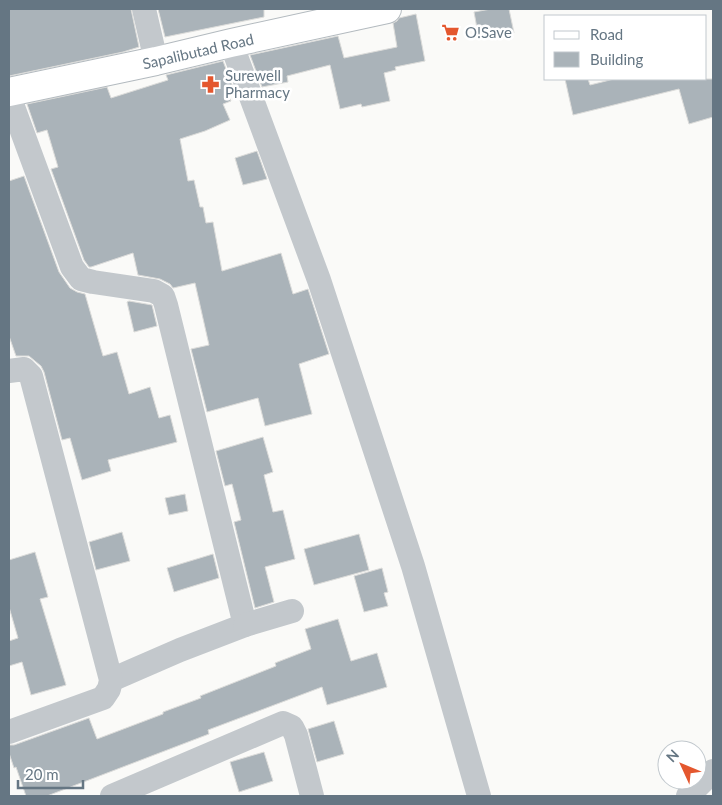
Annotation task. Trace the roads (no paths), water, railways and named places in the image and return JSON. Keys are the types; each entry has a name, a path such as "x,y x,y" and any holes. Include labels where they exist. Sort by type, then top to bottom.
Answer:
{"street":[{"path":"144,9 156,61"},
{"name":"Sapalibutad Road","path":"9,94 387,9"},
{"path":"231,43 319,280 413,566 479,796"},
{"path":"9,94 72,267 81,278 93,282 154,291 163,296 245,625"},
{"path":"9,732 103,698 109,689 111,680 31,376 24,368 10,369"},
{"path":"111,680 180,650 245,625 292,610"},
{"path":"112,796 283,723 292,727 296,735 312,796"},
{"path":"688,796 713,772"}],"place":[{"name":"O!Save","path":"451,32"},
{"name":"Surewell Pharmacy","path":"211,84"}]}
